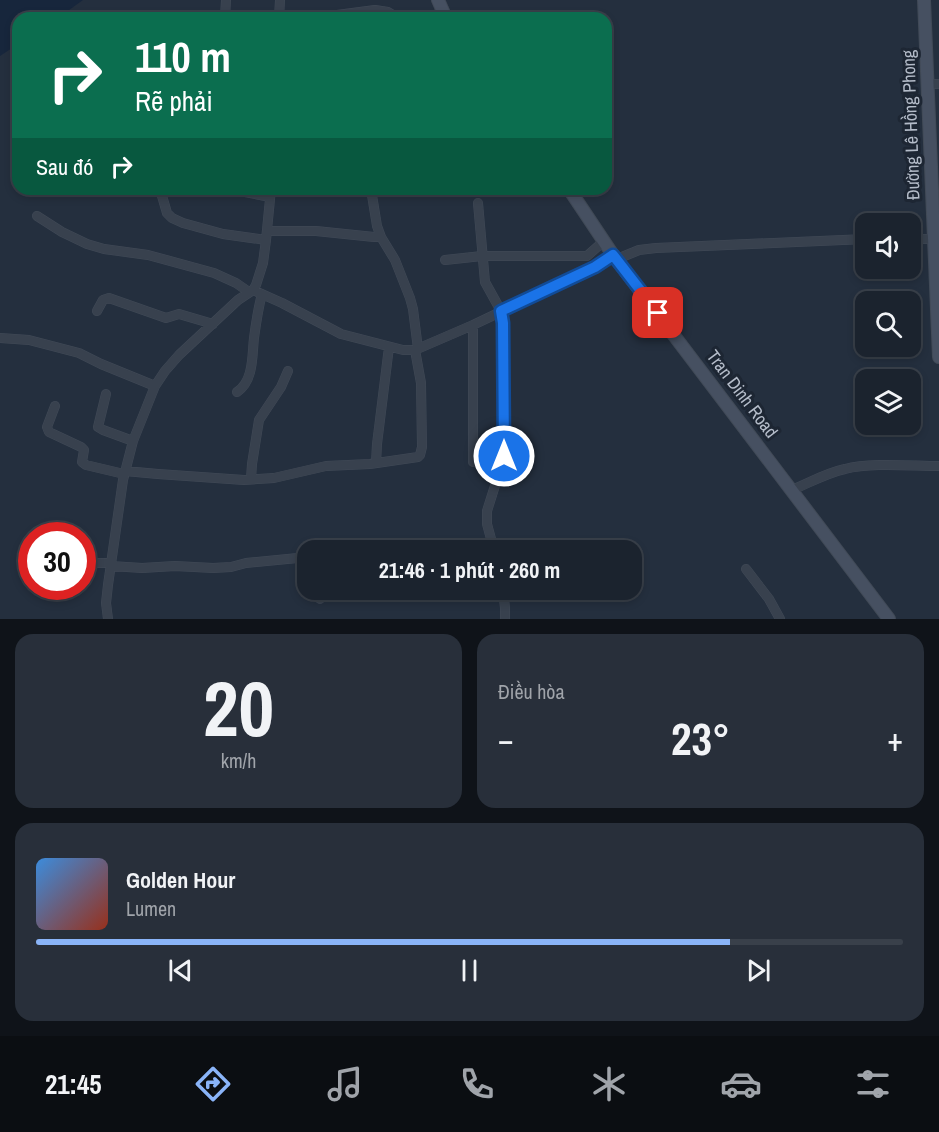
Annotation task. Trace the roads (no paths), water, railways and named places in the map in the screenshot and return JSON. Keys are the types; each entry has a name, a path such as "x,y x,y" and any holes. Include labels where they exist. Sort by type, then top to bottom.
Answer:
{"main road":[{"name":"Đường Lê Hồng Phong","path":"924,0 933,84 934,239 939,357"},
{"name":"Tran Dinh Road","path":"573,195 615,257 889,619"}],"street":[{"path":"360,12 375,10 388,12"},
{"path":"162,195 166,213 172,218 223,234 267,235 316,231 381,237"},
{"path":"237,392 246,382 250,371 259,308 255,292 267,235 270,195"},
{"path":"55,406 46,427 49,432 81,447 84,450 82,462 86,465 125,472 251,480 274,478 326,466 376,463 415,458 420,455 421,383 413,309 395,260 377,226 372,195"},
{"path":"477,203 485,282 501,311 503,323 504,456 487,511 487,524 491,540"},
{"path":"37,216 62,232 95,247 148,255 214,273 282,303 341,334 403,350 416,350 615,257 632,252 656,248 855,239"},
{"path":"921,239 934,239"},
{"path":"445,260 482,256 587,256 604,241"},
{"path":"108,619 106,603 125,472 133,441 155,386 179,355 238,300 255,292"},
{"path":"98,311 103,300 109,298 166,318 179,314 213,324"},
{"path":"473,325 473,462"},
{"path":"0,338 29,340 79,353 155,386"},
{"path":"376,463 388,347"},
{"path":"251,480 259,420 281,387 288,370"},
{"path":"106,394 98,427 133,441"},
{"path":"792,490 846,468 939,466"},
{"path":"96,564 142,568 213,568 297,558"},
{"path":"746,569 769,599 780,619"},
{"path":"504,600 505,619"}],"water":[{"path":"0,0 83,0 66,12 12,12 12,48 0,56"}]}
